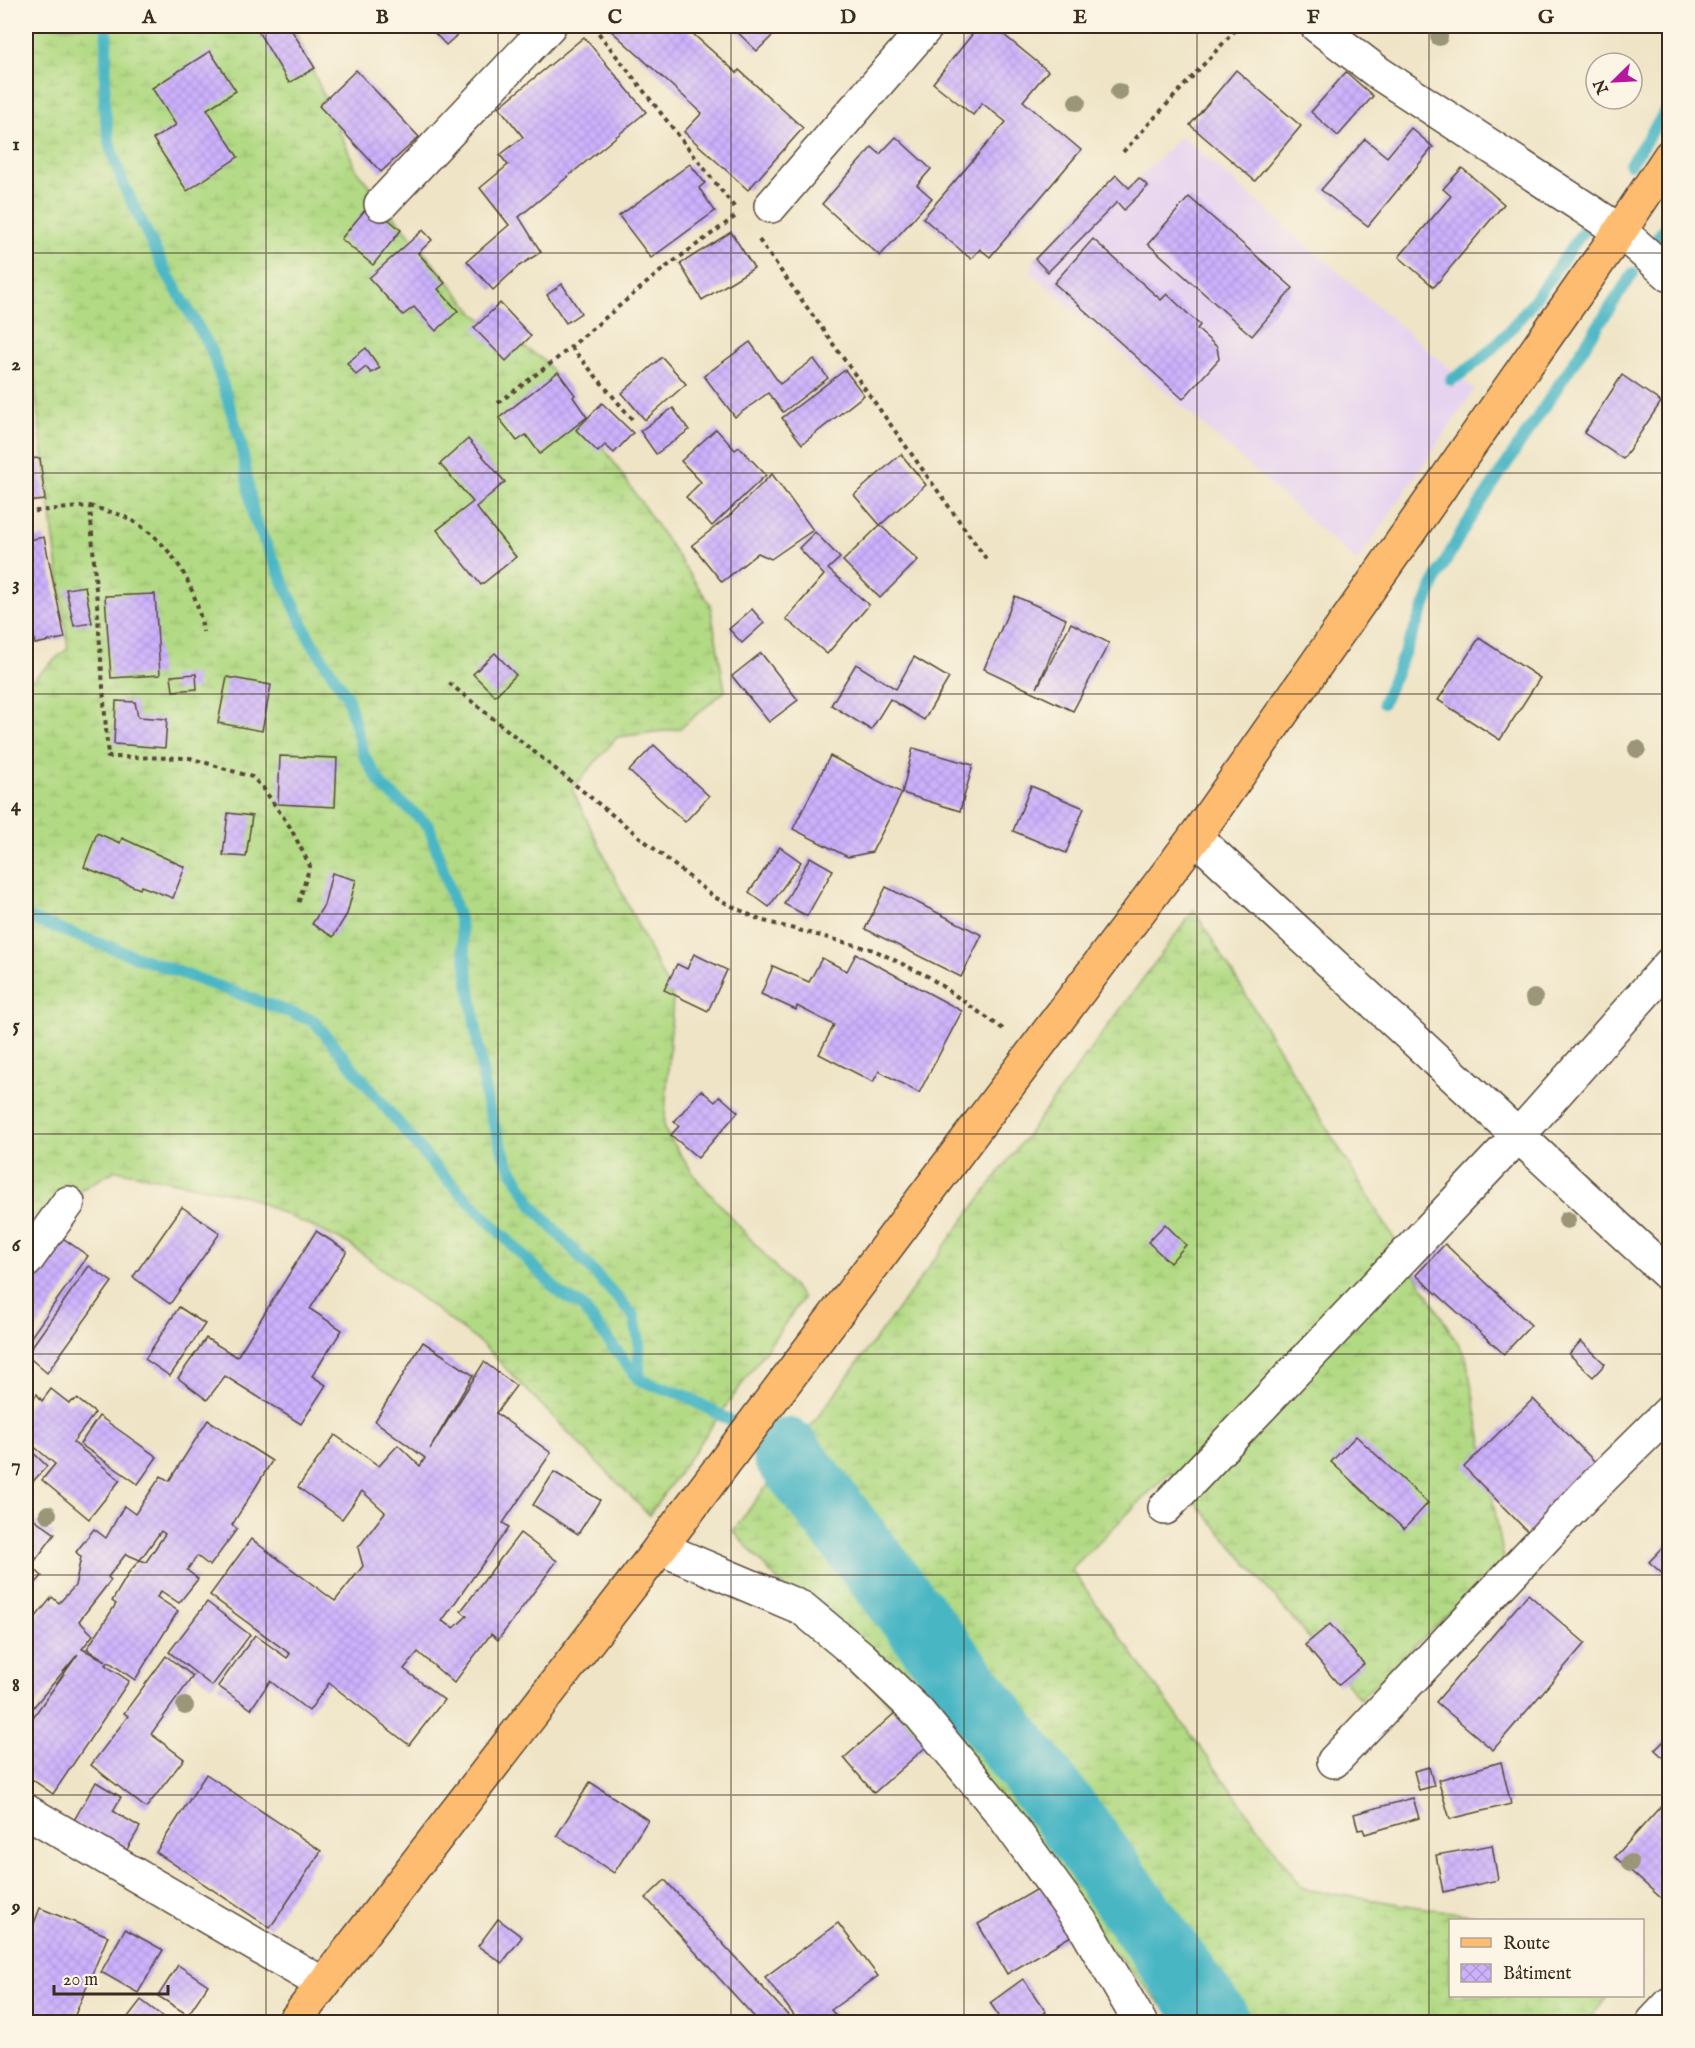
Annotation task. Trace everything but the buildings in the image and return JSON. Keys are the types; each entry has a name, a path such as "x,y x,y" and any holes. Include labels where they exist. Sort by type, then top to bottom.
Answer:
{"main road":[{"path":"294,2022 660,1548 796,1364 1195,837 1620,231 1670,156"}],"street":[{"path":"381,204 549,26"},
{"path":"761,218 927,26"},
{"path":"1317,26 1380,74 1620,231 1670,275"},
{"path":"1195,837 1670,1276"},
{"path":"1165,1508 1518,1136 1670,964"},
{"path":"26,1261 68,1203"},
{"path":"1334,1761 1580,1501 1670,1411"},
{"path":"660,1548 802,1608 861,1657 918,1712 1000,1811 1086,1929 1140,2022"},
{"path":"26,1810 323,1984"},
{"path":"1653,2022 1670,2004"}],"path":[{"path":"593,26 739,214 761,218 987,560"},
{"path":"1123,152 1239,26"},
{"path":"498,403 571,347 662,270 739,214"},
{"path":"571,347 632,419"},
{"path":"26,512 90,506 124,516 151,532 172,554 201,614 203,632"},
{"path":"90,506 108,757 190,758 252,777 263,788 290,827 310,866 298,904"},
{"path":"448,683 714,897 760,920 874,950 929,977 1033,1051"}],"shaded area":[{"path":"1181,136 1474,390 1357,562 1031,272 1035,259 1116,175 1129,188"}],"green space":[{"path":"26,26 293,26 357,171 475,314 545,361 710,604 725,691 679,729 617,737 572,789 673,998 664,1129 696,1178 803,1298 649,1515 483,1345 349,1244 246,1196 116,1170 26,1220 26,685 68,648 31,359 26,341"},
{"path":"1194,910 1466,1357 1504,1560 1360,1699 1170,1472 1071,1569 1303,1889 1497,1919 1449,1919 1449,1997 1607,1997 1587,2022 1177,2022 733,1531"}],"waterway":[{"path":"107,26 104,105 110,147 124,186 164,268 212,351 240,439 254,518 310,640 347,696 364,756 383,787 429,826 460,922 487,1104 506,1160 533,1206 634,1316 639,1342 639,1380"},
{"path":"1630,164 1670,105"},
{"path":"1647,253 1670,220"},
{"path":"1451,380 1490,350 1524,314 1582,233"},
{"path":"1383,703 1437,577 1464,528 1633,273"},
{"path":"26,917 314,1021 435,1167 562,1295 581,1305 639,1380 684,1395 786,1452"},
{"path":"786,1452 1080,1832 1216,2022"}]}
